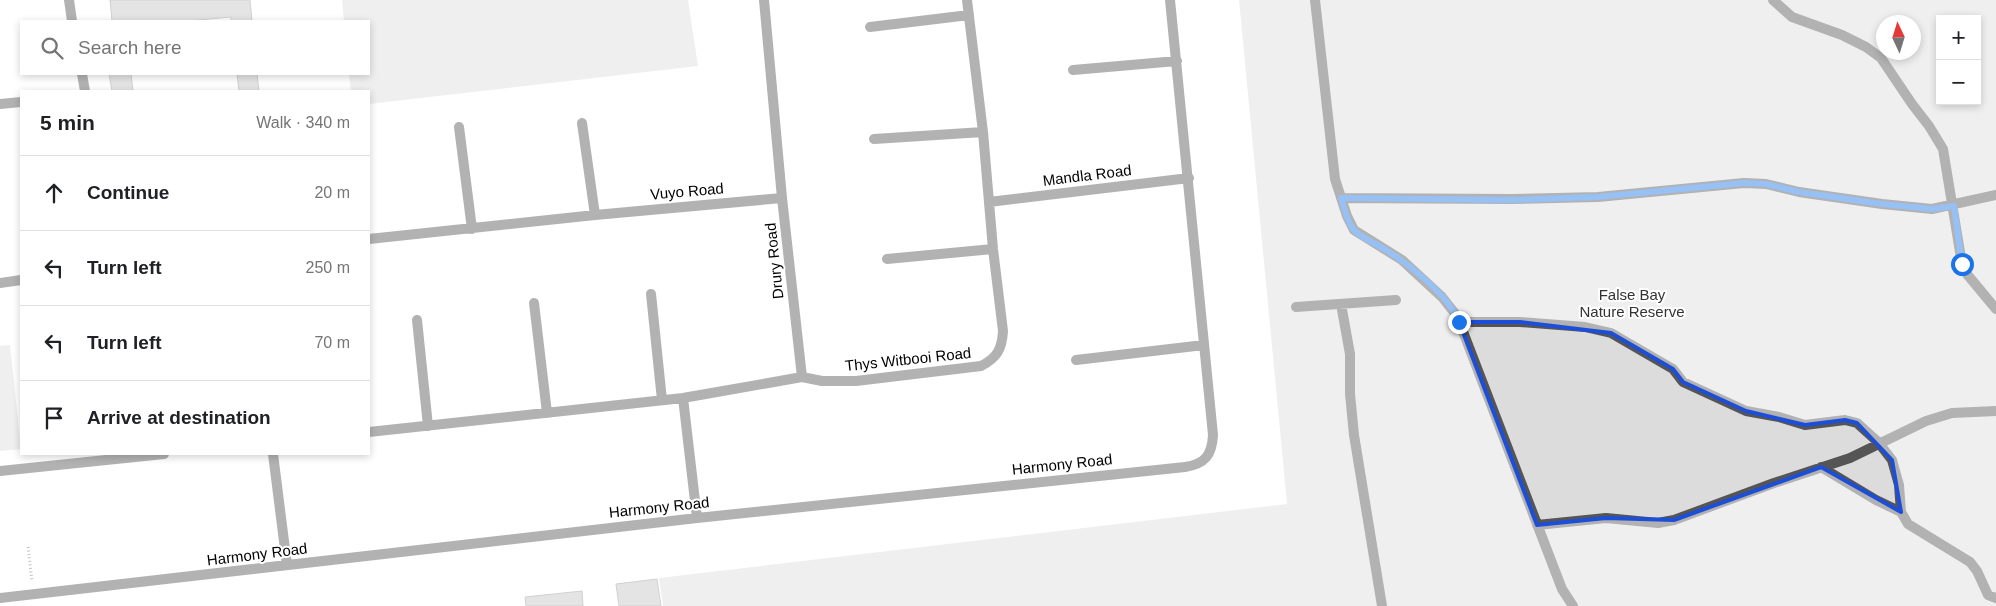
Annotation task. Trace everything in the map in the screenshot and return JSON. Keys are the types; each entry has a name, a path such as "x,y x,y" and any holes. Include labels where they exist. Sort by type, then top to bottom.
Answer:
{"street":[{"path":"68,0 72,20"},
{"name":"Drury Road","path":"764,0 782,198 802,377"},
{"name":"Thys Witbooi Road","path":"802,377 836,382 856,381 981,366 991,361 999,353 1003,331 992,249 983,132 967,0"},
{"name":"Harmony Road","path":"0,598 697,518 1193,466 1208,456 1212,447 1213,435 1170,0"},
{"path":"1315,0 1335,179 1347,216 1354,230 1402,260 1442,297 1457,316 1562,589 1573,606"},
{"path":"1773,0 1792,17 1842,35 1866,47 1881,58 1912,104 1930,126 1943,149 1954,206 1962,264 1966,274 1996,309"},
{"path":"870,26 969,15"},
{"path":"1072,70 1177,61"},
{"path":"82,75 85,90"},
{"path":"0,104 20,102"},
{"path":"582,123 595,215"},
{"path":"459,127 472,229"},
{"path":"874,139 983,132"},
{"name":"Mandla Road","path":"989,202 1189,178"},
{"path":"1341,198 1512,200 1598,197 1744,183 1766,184 1799,192 1932,209 1954,206 1996,195"},
{"name":"Vuyo Road","path":"370,239 595,215 782,198"},
{"path":"887,259 992,249"},
{"path":"0,283 20,280"},
{"path":"651,294 662,400"},
{"path":"1296,308 1396,300"},
{"path":"534,303 547,413"},
{"path":"1341,304 1350,354 1350,394 1354,435 1382,606"},
{"path":"417,320 428,426"},
{"path":"1459,322 1520,322 1585,327 1611,333 1673,369 1683,382 1746,411 1779,417 1805,425 1845,420 1858,423 1892,460 1899,485 1900,512"},
{"path":"1076,360 1204,345"},
{"path":"370,432 683,398 802,377"},
{"path":"683,398 697,518"},
{"path":"1537,525 1606,518 1658,523 1674,520 1850,458 1926,421 1952,413 1996,411"},
{"path":"0,471 136,455"},
{"path":"273,455 287,565"},
{"path":"1822,468 1900,512 1908,524 1970,562 1977,571 1988,595 1996,598"}],"path":[{"path":"28,547 34,594"}],"highlighted area":[{"path":"1459,322 1520,322 1611,333 1673,369 1683,382 1746,411 1805,425 1845,420 1857,423 1892,460 1901,512 1821,467 1674,520 1606,518 1537,525"}],"green space":[{"path":"342,0 688,0 698,66 370,104 370,90 351,90 349,75 370,75 370,20 344,20"},
{"name":"False Bay Nature Reserve","path":"1239,0 1996,0 1996,606 663,606 659,578 1287,504"},
{"path":"10,345 20,449 0,451 0,346"}],"building":[{"path":"110,0 250,0 252,20 231,20 231,17 199,20 112,20"},
{"path":"109,75 131,75 133,90 112,90"},
{"path":"237,75 257,75 259,90 239,90"},
{"path":"657,579 661,606 619,606 616,584"},
{"path":"582,591 583,606 526,606 525,597"}],"route":[{"path":"1459,322 1457,316 1442,297 1402,260 1354,230 1341,198 1512,200 1598,197 1744,183 1766,184 1799,192 1882,204 1932,209 1954,206 1962,264"}]}
